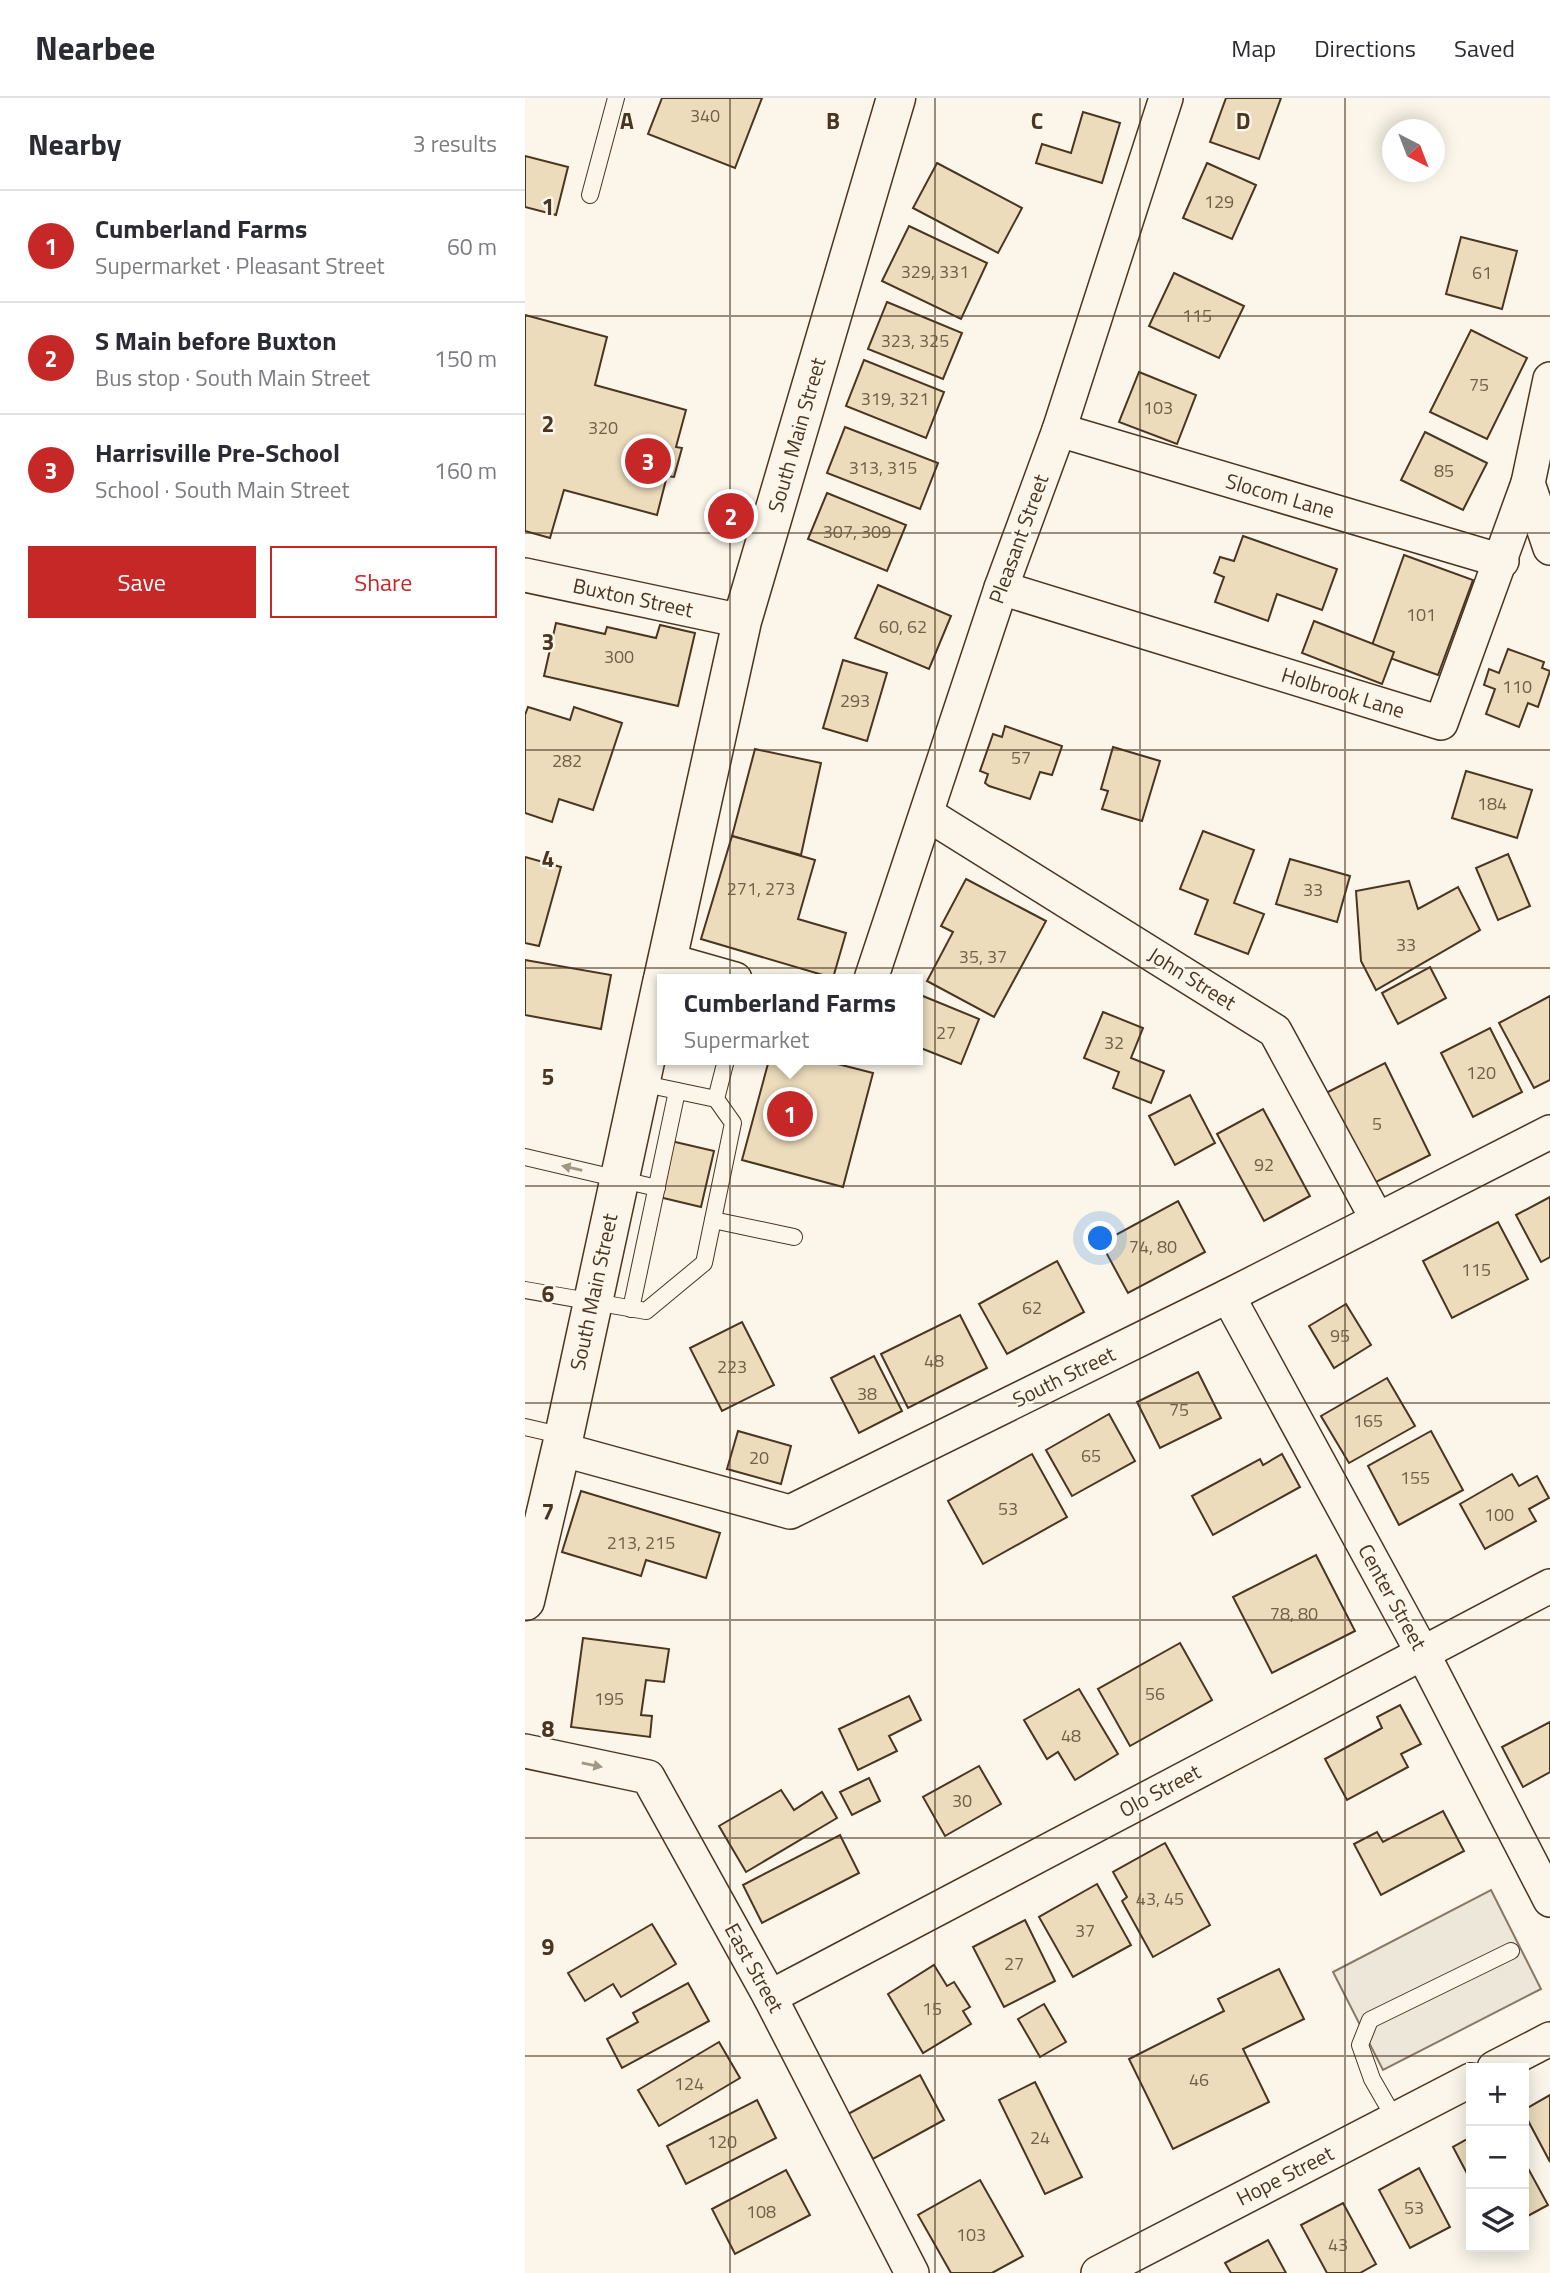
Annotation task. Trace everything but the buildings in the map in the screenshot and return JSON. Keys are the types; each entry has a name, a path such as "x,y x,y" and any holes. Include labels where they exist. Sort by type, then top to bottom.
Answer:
{"main road":[{"name":"South Main Street","path":"664,974 742,621 896,98"},
{"name":"South Main Street","path":"525,1601 533,1532 562,1442 657,1006"}],"street":[{"name":"Pleasant Street","path":"873,974 1001,589 1059,430 1166,98"},
{"name":"Holbrook Lane","path":"1001,589 1441,723 1502,561 1528,483 1550,379"},
{"name":"Slocom Lane","path":"1059,430 1502,561"},
{"path":"1528,483 1550,548"},
{"name":"Buxton Street","path":"525,575 742,621"},
{"name":"John Street","path":"927,814 1275,1031 1377,1219"},
{"name":"South Street","path":"562,1442 790,1513 1228,1296 1550,1132"},
{"name":"Center Street","path":"1228,1296 1422,1652 1550,1900"},
{"name":"Olo Street","path":"770,1997 1550,1586"},
{"name":"East Street","path":"525,1751 648,1777 770,1997 912,2273"},
{"path":"1504,2063 1550,2039"},
{"name":"Hope Street","path":"1098,2273 1466,2083"}],"lane":[{"path":"590,195 616,98"},
{"path":"716,1099 725,1065"},
{"path":"525,1290 646,1311 703,1263 733,1123 716,1099 640,1083"},
{"path":"632,1309 677,1091"},
{"path":"525,1157 657,1188"},
{"path":"713,1220 794,1237"},
{"path":"525,1427 562,1442"},
{"path":"1395,2119 1372,2079 1360,2045 1370,2020 1511,1951"}],"shaded area":[{"path":"1491,1890 1541,1989 1383,2070 1333,1972"}],"place":[{"name":"Harrisville Pre-School","path":"648,461"},
{"name":"S Main before Buxton","path":"731,516"},
{"name":"Cumberland Farms","path":"790,1114"}]}
